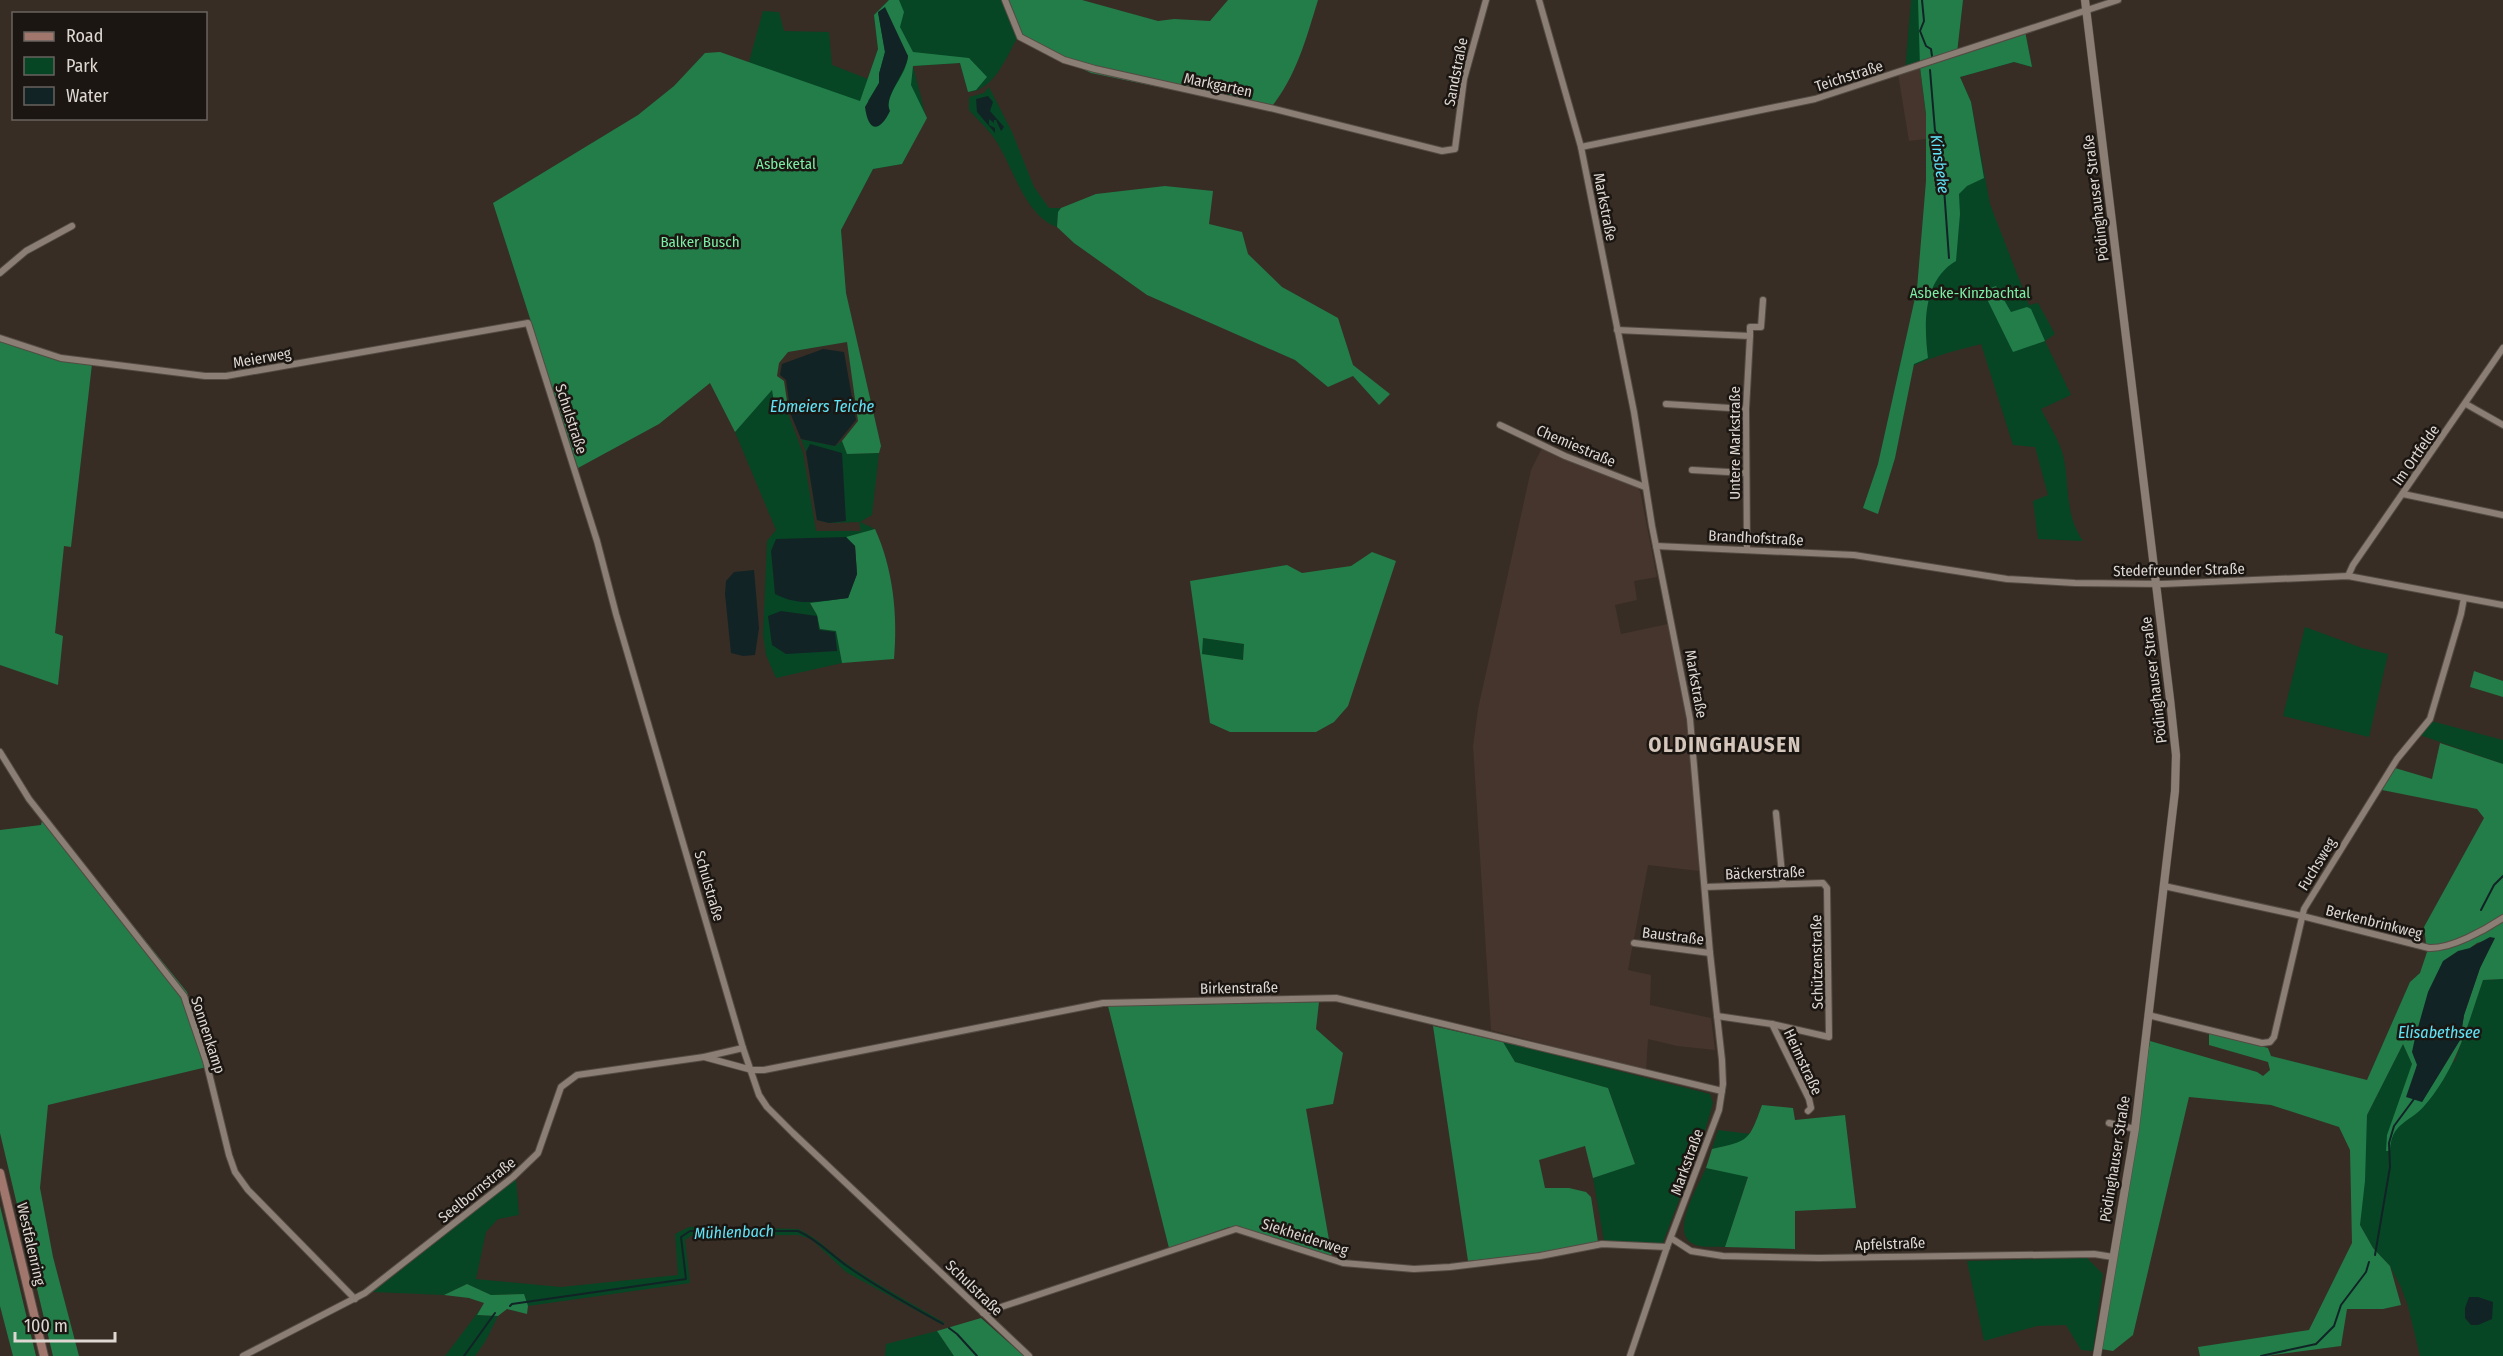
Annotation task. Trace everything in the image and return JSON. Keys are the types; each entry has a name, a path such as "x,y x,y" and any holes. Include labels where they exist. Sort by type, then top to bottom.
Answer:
{"main road":[{"name":"Westfalenring","path":"0,1173 44,1356"}],"street":[{"name":"Markgarten","path":"1005,0 1020,37 1064,60 1442,151 1455,149"},
{"name":"Sandstraße","path":"1455,149 1464,79 1486,0"},
{"name":"Markstraße","path":"1539,0 1581,147 1692,728 1710,953 1722,1060 1722,1091 1719,1110 1667,1247 1630,1356"},
{"name":"Pödinghauser Straße","path":"2085,0 2176,755 2175,791 2135,1129 2097,1356"},
{"name":"Teichstraße","path":"1581,147 1815,99 2118,0"},
{"path":"0,273 26,251 72,226"},
{"path":"1617,330 1749,336 1750,327 1761,327 1763,300"},
{"name":"Meierweg","path":"0,338 61,358 205,376 226,376 528,323"},
{"name":"Schulstraße","path":"528,323 596,538 616,615 743,1048 759,1095 767,1107 1029,1356"},
{"name":"Untere Markstraße","path":"1747,549 1746,409 1749,336"},
{"name":"Im Ortfelde","path":"2348,576 2353,565 2503,348"},
{"path":"1666,404 1746,409"},
{"path":"2466,404 2503,425"},
{"name":"Chemiestraße","path":"1500,425 1565,456 1645,486"},
{"path":"1692,470 1746,474"},
{"path":"2403,494 2503,515"},
{"name":"Brandhofstraße","path":"1656,546 1854,555"},
{"name":"Stedefreunder Straße","path":"1854,555 2007,579 2157,584 2348,576 2503,605"},
{"name":"Fuchsweg","path":"2148,1015 2262,1043 2270,1042 2278,1023 2302,916 2348,836 2393,766 2430,719 2464,598"},
{"name":"Sonnenkamp","path":"0,752 13,776 35,807 184,996 206,1061 235,1172 255,1198 355,1299"},
{"path":"1776,813 1783,884"},
{"name":"Bäckerstraße","path":"1705,887 1825,884"},
{"name":"Schützenstraße","path":"1772,1023 1826,1037 1830,1033 1827,888 1825,884"},
{"name":"Berkenbrinkweg","path":"2164,886 2435,948 2472,935 2503,918"},
{"name":"Baustraße","path":"1634,944 1710,953"},
{"name":"Birkenstraße","path":"752,1070 1103,1003 1336,998 1722,1091"},
{"path":"1717,1016 1772,1023"},
{"name":"Heimstraße","path":"1772,1023 1809,1099 1808,1111"},
{"name":"Seelbornstraße","path":"243,1356 355,1299 403,1265 532,1161 542,1143 561,1088 566,1081 577,1075 704,1057 743,1048"},
{"name":"Seelbornstraße","path":"704,1057 752,1070"},
{"path":"2109,1123 2135,1129"},
{"name":"Siekheiderweg","path":"983,1313 1236,1229 1343,1263 1414,1269 1540,1256 1602,1244 1667,1247"},
{"name":"Apfelstraße","path":"1671,1238 1691,1251 1723,1256 1819,1258 2094,1254 2113,1257"}],"shaded area":[{"path":"1920,67 1926,114 1926,139 1909,141 1898,74"},
{"path":"1542,448 1636,486 1640,491 1657,577 1634,581 1637,600 1615,605 1621,634 1668,624 1686,715 1695,790 1699,871 1648,865 1628,970 1651,975 1650,1005 1711,1018 1715,1050 1677,1046 1648,1039 1646,1071 1491,1030 1473,746 1478,709 1531,470"}],"green space":[{"name":"Asbeketal","path":"889,0 1008,0 1020,33 1000,70 986,85 977,90 968,92 960,63 913,66 926,117 902,164 873,169 841,230 845,293 855,340 744,65 749,62 763,11 779,12 784,31 829,32 832,65 868,79 878,49 874,15"},
{"name":"Balker Busch","path":"889,0 899,0 904,12 900,27 913,52 969,58 987,77 976,90 968,92 960,63 913,66 911,85 927,118 902,164 873,169 841,230 846,293 881,446 879,453 847,454 842,441 858,421 847,342 788,352 779,363 777,376 784,381 787,401 774,402 772,390 735,432 710,383 659,424 578,468 493,203 638,115 674,86 705,53 720,52 860,101 878,49 874,15","holes":["878,12 908,56 888,105 868,101 879,83 885,52"]},
{"path":"1008,0 1082,0 1158,21 1174,19 1210,21 1228,0 1318,0 1293,71 1269,110 1091,73 1028,43 1021,33"},
{"name":"Asbeke-Kinzbachtal","path":"1911,0 1963,0 1957,52 2025,31 2032,67 2014,62 1960,77 1971,102 1990,204 2029,305 2038,303 2055,334 2045,341 2071,395 2041,409 2063,455 2070,510 2083,541 2038,539 2033,501 2048,495 2035,447 2013,445 1981,344 1927,360 1897,375 1931,255 1926,114 1920,67 1905,72"},
{"path":"1918,0 1963,0 1957,53 2025,31 2032,67 2014,62 1960,77 1971,102 1984,178 1967,186 1959,194 1960,214 1956,261 1945,270 1931,292 1926,318 1928,358 1914,364 1895,458 1878,514 1863,508 1878,464 1917,289 1926,181 1926,114 1920,67"},
{"path":"989,87 1012,132 1034,187 1049,208 1061,208 1058,212 1057,227 1036,212 1020,188 994,138 969,110 969,97 984,93"},
{"path":"1165,186 1213,191 1209,224 1242,232 1248,254 1282,287 1338,318 1353,365 1390,394 1379,405 1353,376 1328,387 1295,360 1147,295 1074,243 1057,227 1058,212 1061,208 1096,194"},
{"path":"1996,286 2011,312 2027,307 2031,309 2045,341 2013,352 1983,291"},
{"path":"0,340 92,364 71,547 64,546 55,633 63,636 58,685 0,665"},
{"path":"772,389 774,402 787,401 789,416 803,453 816,531 861,531 859,522 829,523 817,520 806,452 801,439 835,446 842,441 847,454 879,453 872,515 860,522 875,529 847,537 855,546 848,598 810,604 817,615 820,629 836,631 842,663 776,678 766,655 763,635 767,541 776,530 735,432"},
{"path":"875,529 886,560 893,593 894,659 842,663 836,631 820,629 817,615 810,603 848,598 857,574 855,546 846,537"},
{"path":"1372,552 1396,561 1348,706 1334,722 1316,732 1230,732 1210,723 1190,581 1287,565 1302,573 1351,566","holes":["1203,638 1244,644 1243,660 1202,654"]},
{"path":"2305,627 2362,648 2388,654 2369,737 2283,716"},
{"path":"1203,638 1244,644 1243,660 1201,654"},
{"path":"2474,671 2503,681 2503,697 2470,687"},
{"path":"2431,721 2503,740 2503,764 2420,735"},
{"path":"2440,743 2503,764 2503,979 2483,980 2460,1046 2445,1077 2425,1105 2398,1128 2391,1141 2390,1151 2386,1151 2387,1135 2412,1064 2403,1044 2367,1115 2365,1181 2360,1225 2373,1248 2390,1266 2401,1305 2383,1309 2347,1309 2341,1346 2266,1356 2200,1356 2198,1347 2309,1330 2352,1243 2350,1150 2339,1127 2271,1105 2189,1097 2133,1335 2113,1351 2101,1349 2150,1041 2257,1072 2263,1076 2270,1070 2268,1062 2209,1045 2209,1033 2268,1048 2271,1056 2367,1080 2410,982 2420,973 2427,952 2424,927 2484,818 2477,809 2382,790 2395,768 2432,779","holes":["2494,938 2480,968 2464,1015 2460,1040 2422,1102 2414,1077 2417,1065 2470,948 2477,943"]},
{"path":"42,821 51,824 187,992 211,1066 48,1105 40,1188 53,1257 79,1356 53,1356 0,1133 0,830 41,825"},
{"path":"2503,979 2503,1356 2420,1356 2401,1287 2390,1266 2373,1248 2360,1225 2367,1115 2403,1044 2412,1064 2402,1097 2455,1061 2483,980"},
{"path":"1319,1002 1316,1029 1343,1053 1333,1104 1306,1109 1332,1257 1240,1227 1229,1227 1169,1248 1108,1006"},
{"path":"1433,1026 1503,1042 1515,1062 1608,1088 1635,1164 1593,1178 1585,1146 1539,1160 1545,1188 1569,1188 1586,1192 1591,1197 1598,1242 1539,1253 1468,1261"},
{"path":"1503,1042 1710,1094 1713,1103 1705,1131 1662,1245 1604,1241 1593,1178 1635,1163 1608,1088 1515,1062"},
{"path":"1762,1105 1793,1108 1795,1120 1845,1115 1856,1208 1795,1211 1795,1249 1725,1247 1748,1177 1706,1168 1712,1149 1734,1144 1746,1138 1754,1126"},
{"path":"1718,1130 1751,1134 1740,1143 1712,1149"},
{"path":"1706,1168 1748,1176 1725,1247 1696,1245 1688,1240 1684,1232 1692,1197"},
{"path":"516,1179 519,1215 498,1219 486,1232 476,1279 561,1287 678,1275 675,1234 689,1227 798,1229 862,1274 945,1323 941,1324 846,1272 811,1239 798,1235 691,1236 685,1240 690,1283 528,1306 524,1294 491,1295 467,1284 444,1295 373,1292"},
{"path":"0,1206 36,1356 13,1356 0,1306"},
{"path":"2087,1258 2103,1274 2093,1351 2081,1350 2066,1325 2037,1326 1984,1341 1967,1261"},
{"path":"467,1284 491,1295 524,1294 528,1306 527,1314 507,1309 498,1316 477,1315 484,1303 469,1298 444,1295"},
{"path":"485,1303 477,1315 498,1316 475,1356 445,1356"},
{"path":"981,1318 1024,1356 954,1356 937,1331"},
{"path":"937,1331 954,1356 885,1356 886,1344"}],"water":[{"path":"885,7 908,56 892,92 890,111 882,123 874,127 866,115 865,107 879,83 885,52 878,12"},
{"path":"988,96 993,102 990,111 1004,127 1001,131 996,120 994,123 989,119 989,125 995,128 995,133 977,112 976,99"},
{"name":"Ebmeiers Teiche","path":"823,349 844,352 856,420 835,446 801,439 791,415 786,380 780,375 782,364"},
{"path":"810,444 842,453 846,521 829,523 817,520 806,452"},
{"path":"846,537 855,546 857,574 848,598 802,602 775,594 771,551 776,539"},
{"path":"754,570 759,628 755,655 743,656 731,653 725,594 726,581 734,572"},
{"path":"781,611 817,616 819,630 835,632 837,651 786,654 772,645 768,616"},
{"name":"Elisabethsee","path":"2490,937 2495,938 2480,968 2464,1015 2460,1040 2422,1102 2406,1097 2417,1065 2412,1052 2415,1038 2428,992 2443,961 2458,951 2470,948"},
{"path":"2469,1297 2478,1297 2493,1302 2492,1319 2478,1325 2471,1325 2465,1318 2465,1308"}],"waterway":[{"name":"Kinsbeke","path":"1922,0 1924,21 1920,31 1926,46 1931,49 1932,56"},
{"name":"Kinsbeke","path":"1930,70 1935,131 1940,137 1941,146 1949,258"},
{"path":"2481,910 2494,885 2503,876"},
{"path":"2375,1255 2390,1167 2389,1143 2394,1126 2414,1099"},
{"name":"Mühlenbach","path":"510,1306 686,1279 681,1237 690,1231 798,1231 871,1282 943,1324"},
{"path":"2261,1356 2316,1344 2334,1326 2341,1305 2366,1272 2369,1262"},
{"name":"Mühlenbach","path":"464,1356 495,1313"},
{"name":"Mühlenbach","path":"949,1328 977,1356"}],"district":[{"name":"OLDINGHAUSEN","path":"1725,745"}]}
